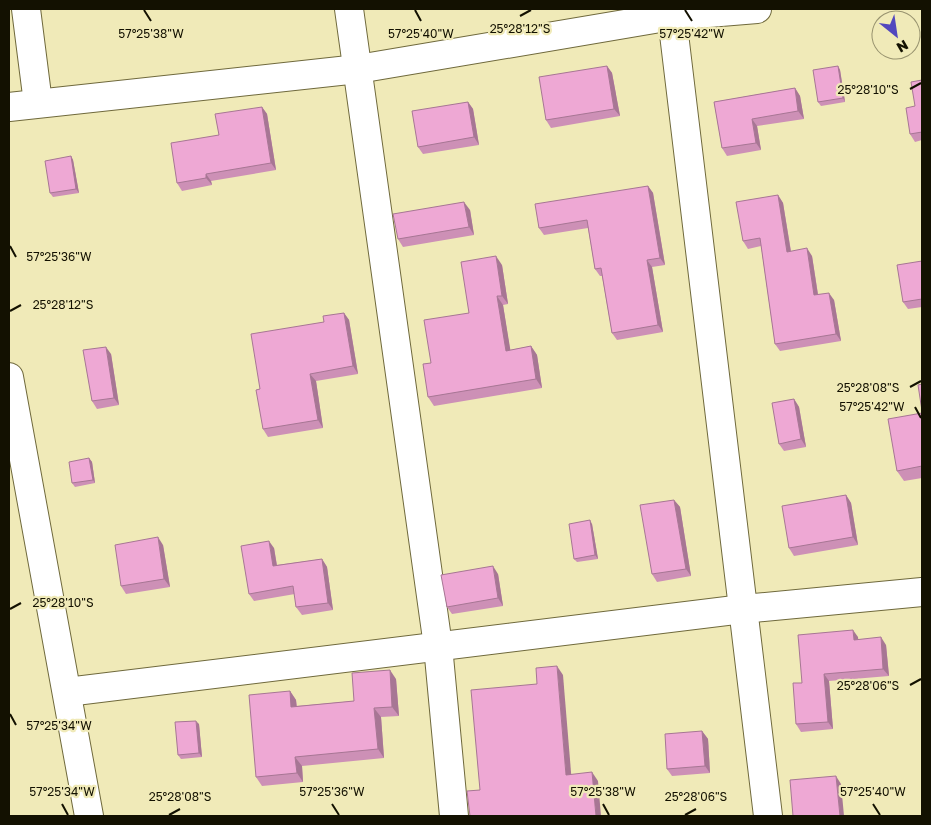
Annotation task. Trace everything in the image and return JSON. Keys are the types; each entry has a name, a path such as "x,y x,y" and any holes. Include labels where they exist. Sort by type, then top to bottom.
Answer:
{"street":[{"path":"26,9 38,104"},
{"path":"349,9 438,646 454,816"},
{"path":"9,107 358,69 672,12 757,9"},
{"path":"672,12 768,816"},
{"path":"9,377 89,816"},
{"path":"67,692 743,609 922,592"}],"building":[{"path":"607,66 614,109 546,120 539,77"},
{"path":"838,66 843,98 818,102 813,70"},
{"path":"922,80 922,132 910,134 906,108 915,106 911,82"},
{"path":"795,88 798,111 752,119 756,143 722,148 714,102"},
{"path":"468,102 474,137 418,147 412,111"},
{"path":"262,107 271,163 206,174 206,178 177,183 171,143 219,135 215,114"},
{"path":"71,156 76,189 50,193 45,161"},
{"path":"648,186 660,258 647,260 658,325 612,333 601,268 595,269 587,220 539,228 535,204"},
{"path":"778,195 787,252 807,248 814,295 829,293 836,334 775,344 760,238 743,241 736,202"},
{"path":"464,202 469,227 398,239 393,214"},
{"path":"496,256 502,296 497,296 506,351 531,346 536,379 428,397 423,364 431,363 424,320 469,313 461,262"},
{"path":"922,261 922,299 903,302 897,265"},
{"path":"344,313 353,366 310,374 318,420 263,429 256,390 260,389 251,334 324,322 323,316"},
{"path":"106,347 114,398 92,401 83,350"},
{"path":"922,384 922,411 918,385"},
{"path":"794,399 801,439 779,444 772,403"},
{"path":"922,413 922,466 897,471 888,419"},
{"path":"89,458 93,480 72,483 69,462"},
{"path":"846,495 853,537 789,548 782,506"},
{"path":"674,500 686,569 652,574 640,505"},
{"path":"590,520 595,555 574,559 569,524"},
{"path":"158,537 164,579 121,586 115,545"},
{"path":"269,541 273,566 322,559 328,603 296,607 293,586 249,594 241,546"},
{"path":"493,566 498,598 447,607 441,575"},
{"path":"853,630 854,640 881,637 883,669 824,674 828,722 796,724 793,683 802,683 798,635"},
{"path":"557,666 566,775 592,772 596,816 470,816 467,791 480,790 471,690 537,684 536,668"},
{"path":"390,670 392,707 374,708 378,749 295,757 297,773 256,777 249,695 290,691 291,707 354,701 352,673"},
{"path":"196,721 199,753 178,755 175,722"},
{"path":"702,731 705,766 667,769 665,734"},
{"path":"836,776 840,816 793,816 790,780"}]}
